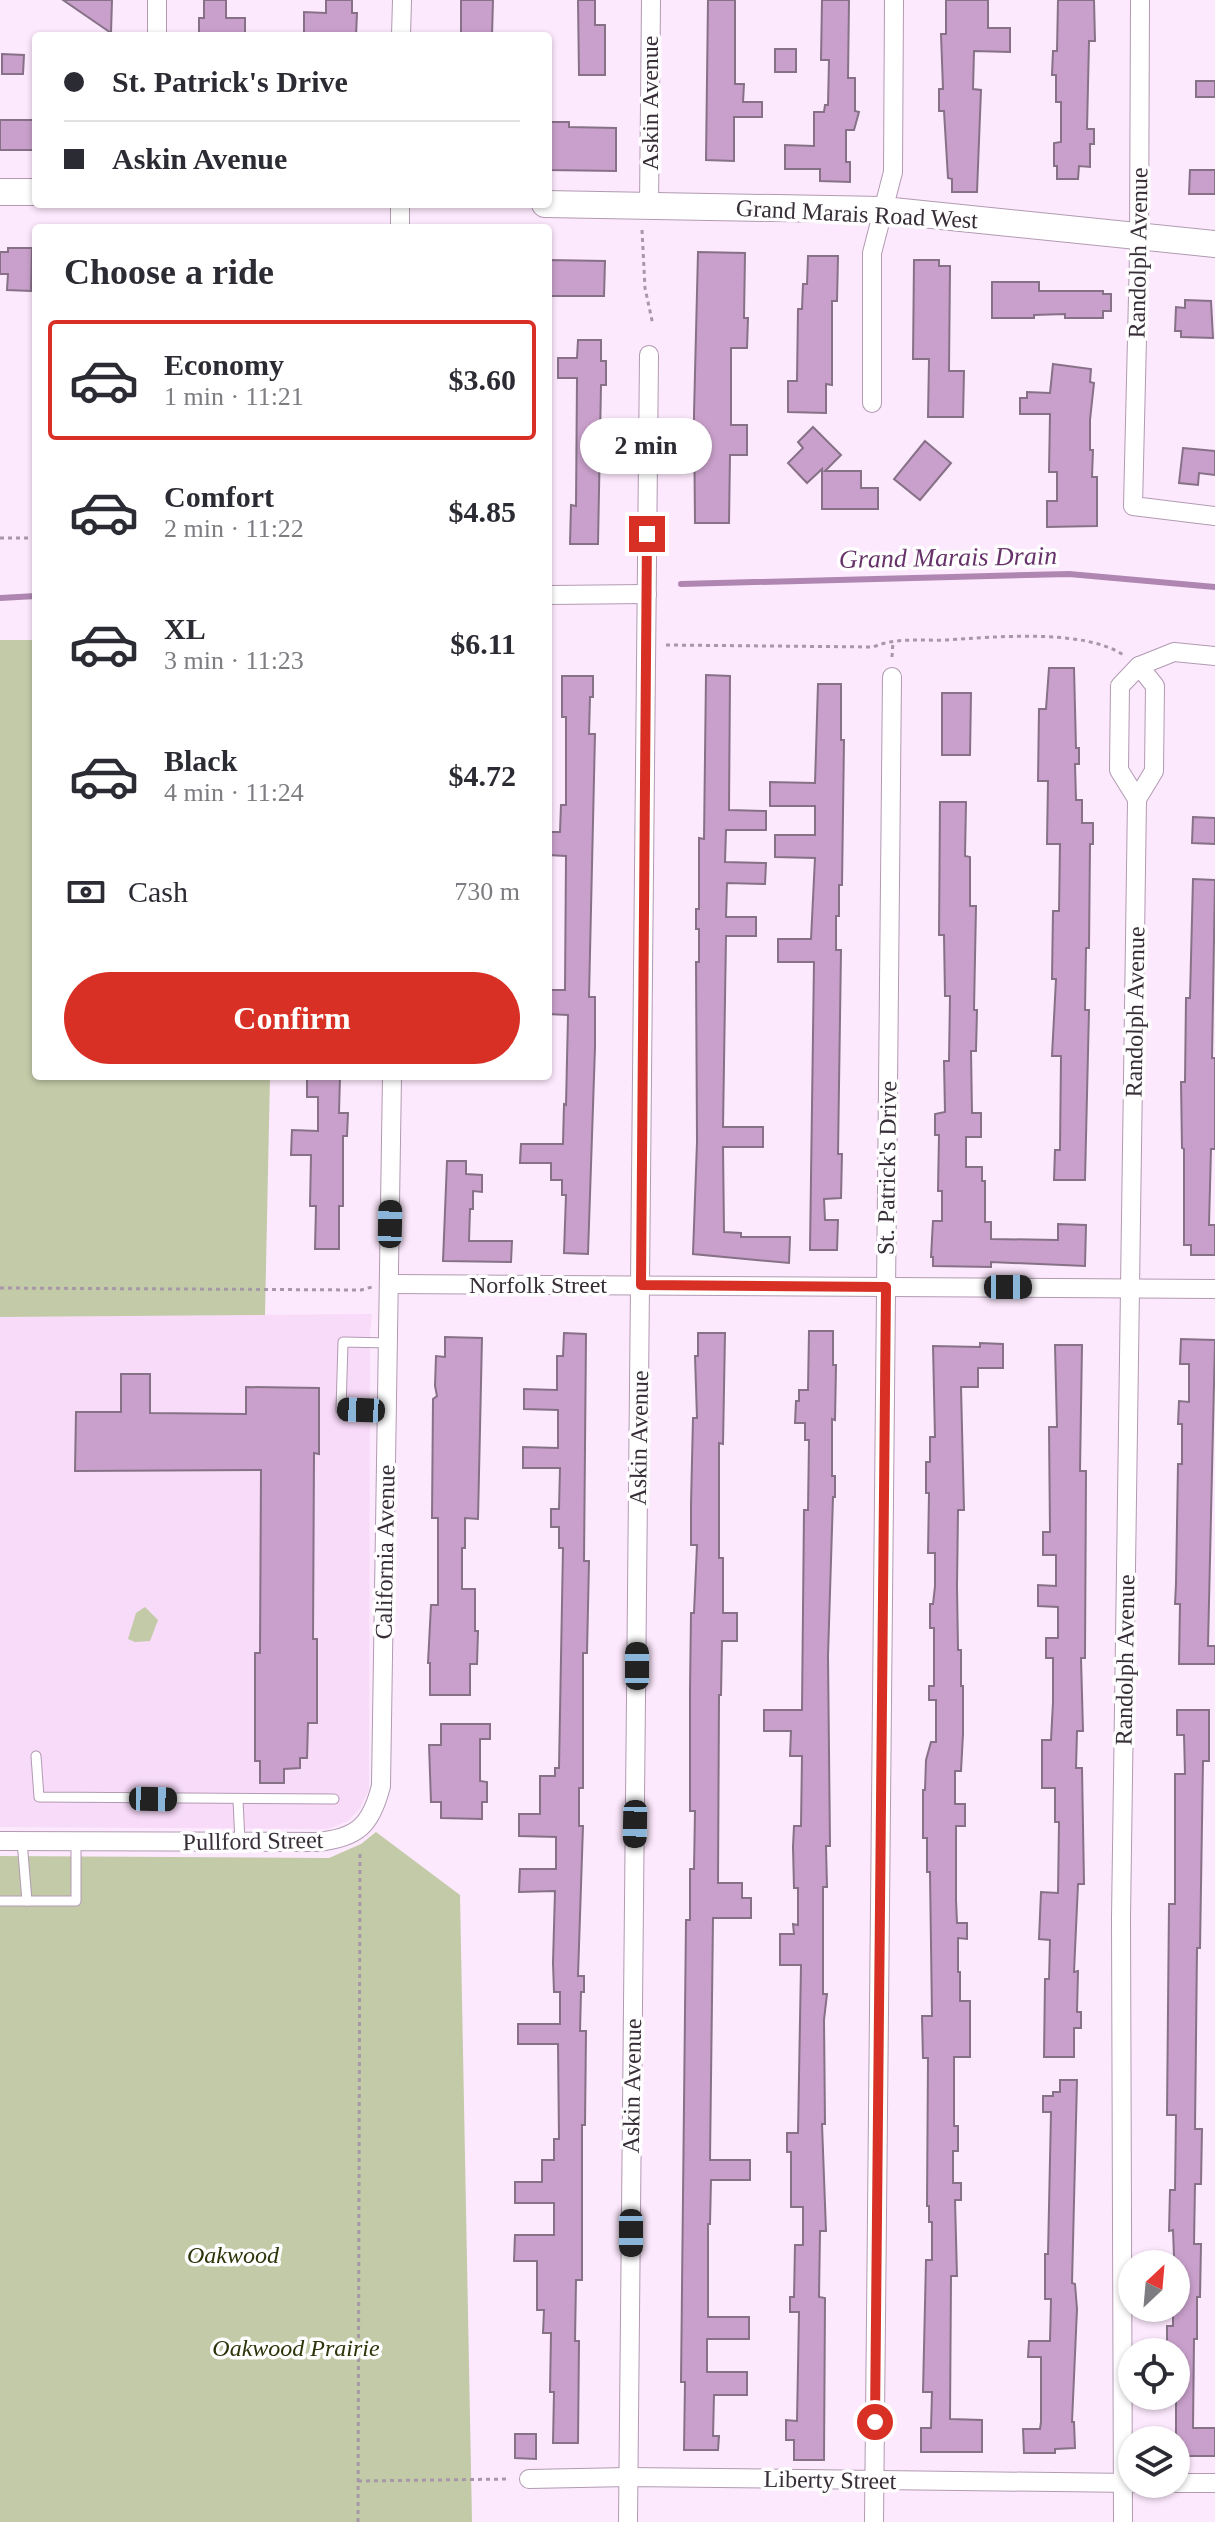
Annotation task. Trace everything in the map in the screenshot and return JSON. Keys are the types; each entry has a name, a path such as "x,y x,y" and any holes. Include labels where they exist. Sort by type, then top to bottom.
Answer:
{"street":[{"path":"157,0 157,32"},
{"path":"401,32 402,0"},
{"name":"Askin Avenue","path":"645,214 651,0"},
{"path":"872,403 872,253 893,172 894,0"},
{"name":"Randolph Avenue","path":"1140,0 1133,506 1215,516"},
{"path":"0,192 32,192"},
{"name":"Grand Marais Road West","path":"552,205 645,214 883,210 1215,244"},
{"name":"Askin Avenue","path":"628,2522 649,355"},
{"path":"552,595 647,594"},
{"path":"1139,666 1174,652 1215,656"},
{"name":"Randolph Avenue","path":"1127,2426 1121,1918 1137,799 1154,771 1155,686 1139,666 1120,686 1119,770 1137,799"},
{"name":"St. Patrick's Drive","path":"874,2522 892,677"},
{"name":"California Avenue","path":"359,1838 375,1811 381,1786 392,1080"},
{"name":"Norfolk Street","path":"389,1284 1215,1289"},
{"name":"Pullford Street","path":"0,1841 240,1842 359,1838"},
{"name":"Liberty Street","path":"529,2479 629,2477 1118,2482"},
{"path":"1190,2483 1215,2483"},
{"name":"Randolph Avenue","path":"1123,2522 1126,2498"}],"lane":[{"path":"388,1411 341,1410 343,1342 389,1343"},
{"path":"36,1756 39,1797 334,1799"},
{"path":"238,1800 240,1842"},
{"path":"22,1841 27,1901"},
{"path":"0,1901 76,1901 76,1842"}],"path":[{"path":"645,214 645,288 653,325"},
{"path":"0,538 32,538"},
{"path":"658,645 873,647 893,639 922,641 1038,635 1112,647 1122,654"},
{"path":"0,1288 361,1290"},
{"path":"358,2522 359,1838"},
{"path":"358,2481 529,2479"}],"shaded area":[{"path":"372,1314 369,1789 360,1808 348,1821 328,1829 0,1827 0,1317"}],"green space":[{"path":"0,640 32,640 32,1080 270,1080 265,1315 0,1317"},
{"path":"145,1607 158,1620 150,1641 135,1642 128,1639 136,1613"},
{"name":"Oakwood Prairie","path":"376,1832 460,1895 472,2522 0,2522 0,1856 329,1858 361,1844"}],"building":[{"path":"63,0 112,0 110,32"},
{"path":"204,0 226,0 226,18 245,18 245,32 199,32 199,18 204,18"},
{"path":"326,0 352,0 352,13 357,13 356,32 304,32 304,12 326,13"},
{"path":"461,0 493,0 492,32 461,32"},
{"path":"578,0 595,0 595,25 605,25 605,75 579,75"},
{"path":"708,0 735,0 735,84 744,84 743,102 762,102 762,117 734,117 734,161 706,160"},
{"path":"822,0 849,0 848,78 855,78 855,111 859,112 854,130 846,130 846,162 850,162 850,182 820,181 820,169 785,169 785,145 814,146 814,112 824,112 825,105 828,105 829,60 821,60"},
{"path":"946,0 988,0 988,28 1010,28 1010,52 974,51 973,89 981,90 977,192 952,192 952,179 948,178 944,111 939,111 939,89 943,89 941,34 946,34"},
{"path":"1058,0 1094,0 1095,41 1089,41 1087,129 1094,129 1094,144 1090,144 1090,167 1079,166 1078,179 1057,179 1057,166 1054,166 1054,143 1061,142 1061,102 1056,102 1056,75 1052,75 1053,51 1057,51"},
{"path":"775,49 796,49 796,72 775,72"},
{"path":"2,54 24,55 23,74 2,74"},
{"path":"1196,81 1215,81 1215,97 1196,97"},
{"path":"0,120 32,120 32,150 0,150"},
{"path":"552,122 569,122 569,127 616,128 616,171 552,170"},
{"path":"1190,170 1215,170 1215,194 1189,194"},
{"path":"8,248 32,248 31,291 7,290 8,274 0,274 0,252 8,252"},
{"path":"698,252 745,253 747,348 731,348 731,425 747,425 747,455 730,455 729,523 695,523"},
{"path":"808,256 838,256 837,301 832,301 832,385 826,384 826,413 788,412 788,381 797,381 798,309 802,309 803,284 807,284"},
{"path":"552,260 605,261 604,296 552,296"},
{"path":"914,260 939,260 939,266 950,266 949,371 964,371 963,417 928,417 929,359 913,359"},
{"path":"992,282 1039,282 1039,291 1103,291 1103,294 1111,294 1111,311 1103,311 1103,318 1065,318 1065,314 992,318"},
{"path":"1185,300 1211,301 1213,338 1181,337 1181,331 1175,331 1176,307 1185,308"},
{"path":"578,340 601,340 601,361 606,361 606,385 601,385 598,544 570,544 571,505 576,506 577,378 558,378 558,358 577,358"},
{"path":"1053,364 1091,369 1090,382 1094,383 1090,450 1093,450 1092,477 1097,477 1097,526 1047,527 1047,501 1057,501 1057,472 1049,472 1050,414 1020,414 1020,398 1027,398 1027,392 1050,393"},
{"path":"813,427 841,455 825,471 861,471 861,488 878,488 878,509 822,509 822,469 807,483 788,463 803,448 798,442"},
{"path":"925,441 951,463 920,500 894,479"},
{"path":"1183,448 1215,451 1215,475 1199,473 1198,485 1179,483"},
{"path":"1049,668 1074,668 1076,748 1079,748 1079,764 1075,764 1076,800 1082,800 1082,823 1093,823 1089,948 1086,948 1085,1010 1089,1010 1085,1180 1054,1180 1055,1150 1060,1150 1061,1056 1052,1056 1056,979 1052,979 1053,911 1059,911 1060,844 1047,844 1048,781 1038,781 1039,709 1046,709"},
{"path":"706,675 730,676 729,810 766,811 766,830 726,830 725,862 766,863 765,884 727,883 726,917 756,917 756,936 726,936 723,1127 763,1127 763,1147 723,1147 724,1232 741,1233 741,1237 790,1237 789,1263 693,1254 697,1142 696,962 699,962 696,909 699,909 699,838 704,839"},
{"path":"562,676 593,676 589,734 595,734 589,997 595,997 595,1047 588,1254 564,1253 566,1195 562,1195 562,1180 551,1180 551,1163 520,1163 521,1144 563,1144 568,1015 552,1014 552,990 565,990 566,856 552,855 552,832 560,832 561,805 566,805 566,717 562,717"},
{"path":"818,684 841,684 841,740 844,740 842,885 839,885 839,916 836,916 836,950 841,950 838,1154 842,1154 841,1198 824,1199 825,1220 838,1220 837,1250 810,1250 814,962 778,962 778,939 811,939 815,858 775,857 775,835 815,835 815,806 770,806 770,782 815,783"},
{"path":"942,693 971,693 970,755 942,755"},
{"path":"940,802 966,802 965,856 970,857 970,906 976,906 974,1010 977,1010 976,1051 971,1051 972,1113 981,1113 981,1137 966,1137 966,1167 982,1167 985,1222 991,1222 991,1239 1058,1240 1058,1224 1086,1225 1085,1266 991,1262 991,1267 933,1266 933,1221 942,1221 942,1191 938,1191 939,1135 935,1135 935,1114 945,1112 944,1061 949,1061 950,996 945,996 944,935 939,935"},
{"path":"1193,817 1215,818 1215,844 1192,843"},
{"path":"1193,879 1215,880 1212,1058 1215,1058 1215,1149 1211,1149 1209,1225 1215,1225 1215,1255 1191,1255 1191,1245 1184,1245 1181,1082 1185,1082 1186,998 1190,998"},
{"path":"307,1080 340,1080 339,1113 348,1113 347,1136 343,1136 343,1206 339,1206 339,1249 315,1249 316,1206 310,1206 311,1155 291,1155 292,1130 318,1131 318,1097 307,1097"},
{"path":"447,1161 466,1161 466,1174 482,1175 482,1192 473,1191 469,1241 512,1241 511,1262 443,1261"},
{"path":"809,1331 833,1331 833,1365 836,1365 835,1420 832,1419 835,1497 828,1656 830,1846 826,1846 827,1887 823,1887 823,1994 827,1994 824,2020 825,2124 822,2124 826,2231 820,2231 819,2297 825,2298 824,2460 794,2460 794,2440 786,2440 786,2420 797,2421 799,2312 790,2312 790,2297 794,2297 795,2245 803,2245 803,2207 791,2207 791,2152 787,2152 787,2133 798,2133 801,1965 780,1965 780,1934 794,1934 793,1924 798,1925 793,1847 794,1826 801,1826 802,1756 790,1756 791,1731 764,1731 764,1710 802,1710 804,1510 808,1510 809,1440 805,1440 805,1423 795,1423 799,1390 808,1390"},
{"path":"564,1333 586,1334 584,1561 589,1561 587,1653 583,1653 583,1788 579,1788 579,1826 583,1826 578,1976 584,1976 580,2031 586,2031 585,2125 582,2125 582,2280 576,2280 578,2443 553,2443 551,2333 543,2333 544,2310 537,2310 537,2261 514,2261 515,2235 554,2235 554,2203 515,2203 515,2182 542,2182 542,2160 554,2160 554,2139 559,2139 558,2044 518,2044 518,2024 560,2024 560,1992 554,1992 555,1891 519,1892 520,1869 556,1869 556,1837 519,1836 519,1814 540,1814 540,1776 555,1776 555,1768 559,1768 563,1548 559,1548 559,1527 551,1527 551,1509 559,1509 560,1468 523,1468 523,1447 558,1448 558,1410 524,1409 524,1389 557,1390 557,1356 563,1356"},
{"path":"698,1333 725,1333 723,1444 719,1443 719,1558 723,1558 723,1613 737,1613 737,1641 722,1641 718,1883 742,1883 742,1898 751,1898 751,1918 713,1918 710,2160 750,2160 750,2180 711,2180 708,2317 749,2317 749,2339 707,2339 707,2372 747,2372 747,2395 714,2395 713,2436 719,2436 718,2450 684,2450 685,2382 681,2382 686,1920 690,1920 695,1811 690,1811 690,1691 691,1613 694,1613 697,1545 691,1545 691,1505 693,1418 697,1418 695,1356 698,1356"},
{"path":"445,1337 482,1338 478,1519 465,1518 465,1548 462,1548 462,1589 475,1589 475,1631 478,1631 477,1664 470,1664 470,1695 430,1695 431,1605 438,1605 438,1518 432,1518 433,1399 437,1396 436,1356 445,1357"},
{"path":"1181,1339 1215,1340 1208,1646 1215,1646 1215,1664 1179,1664 1180,1604 1175,1604 1178,1464 1182,1464 1182,1424 1178,1424 1179,1401 1189,1402 1189,1364 1180,1364"},
{"path":"980,1343 1003,1344 1003,1368 978,1368 978,1387 961,1387 964,1510 958,1510 957,1586 963,1734 961,1771 955,1771 955,1804 965,1804 965,1826 956,1826 956,1900 957,1923 967,1923 967,1939 958,1938 958,1972 960,2001 970,2001 970,2057 954,2057 954,2126 958,2126 958,2151 953,2151 953,2183 961,2183 961,2200 955,2200 957,2276 951,2276 950,2419 982,2420 982,2452 921,2452 921,2428 931,2428 932,2392 923,2392 926,2260 932,2260 932,2222 929,2222 927,2206 928,2058 923,2058 922,2016 932,2016 930,1872 927,1872 927,1838 923,1838 923,1790 926,1760 931,1742 936,1742 936,1700 929,1700 929,1686 934,1686 934,1628 930,1628 930,1604 933,1604 935,1586 935,1553 928,1553 926,1462 930,1462 930,1437 935,1437 933,1346 980,1347"},
{"path":"1055,1345 1082,1345 1080,1471 1086,1471 1085,1658 1081,1658 1083,1731 1077,1731 1076,1768 1082,1768 1084,1884 1078,1884 1074,1972 1078,1971 1077,2012 1081,2012 1081,2028 1074,2028 1074,2057 1044,2057 1045,1979 1049,1979 1050,1940 1039,1939 1041,1892 1058,1893 1059,1822 1055,1822 1055,1788 1042,1788 1042,1740 1051,1740 1053,1658 1046,1658 1046,1638 1058,1638 1058,1607 1038,1606 1038,1585 1056,1586 1056,1555 1043,1555 1043,1532 1050,1532 1049,1427 1057,1427"},
{"path":"121,1374 150,1374 150,1413 246,1414 246,1387 319,1388 319,1454 314,1453 313,1639 317,1639 317,1723 308,1723 307,1758 300,1758 300,1768 284,1769 284,1783 260,1783 260,1761 255,1761 255,1653 260,1653 261,1470 75,1471 76,1412 121,1412"},
{"path":"1177,1710 1209,1710 1209,1761 1203,1761 1200,1948 1197,1948 1195,2129 1202,2129 1201,2184 1195,2184 1194,2244 1201,2244 1197,2339 1194,2339 1193,2428 1215,2428 1215,2456 1190,2456 1190,2426 1176,2426 1176,2410 1190,2410 1190,2338 1167,2338 1167,2326 1173,2326 1173,2322 1190,2322 1190,2250 1174,2250 1173,2230 1169,2231 1170,2190 1175,2190 1176,2115 1167,2115 1169,1904 1175,1904 1175,1774 1185,1774 1184,1735 1177,1735"},
{"path":"441,1724 490,1724 490,1739 480,1739 480,1781 487,1782 487,1802 482,1802 482,1819 441,1818 441,1802 431,1802 429,1745 441,1745"},
{"path":"1060,2080 1077,2080 1072,2283 1075,2284 1077,2309 1072,2422 1075,2448 1055,2449 1055,2453 1024,2453 1023,2429 1040,2429 1041,2422 1041,2357 1028,2357 1029,2341 1050,2341 1051,2299 1045,2299 1045,2254 1048,2254 1051,2112 1043,2112 1043,2096 1060,2092"},
{"path":"515,2434 536,2434 536,2459 515,2458"}],"waterway":[{"name":"Grand Marais Drain","path":"681,584 1069,574 1215,587"},
{"name":"Grand Marais Drain","path":"0,598 32,596"}],"route":[{"path":"647,534 641,1285 886,1287 875,2422"}],"park label":[{"name":"Oakwood","path":"233,2255"}]}
